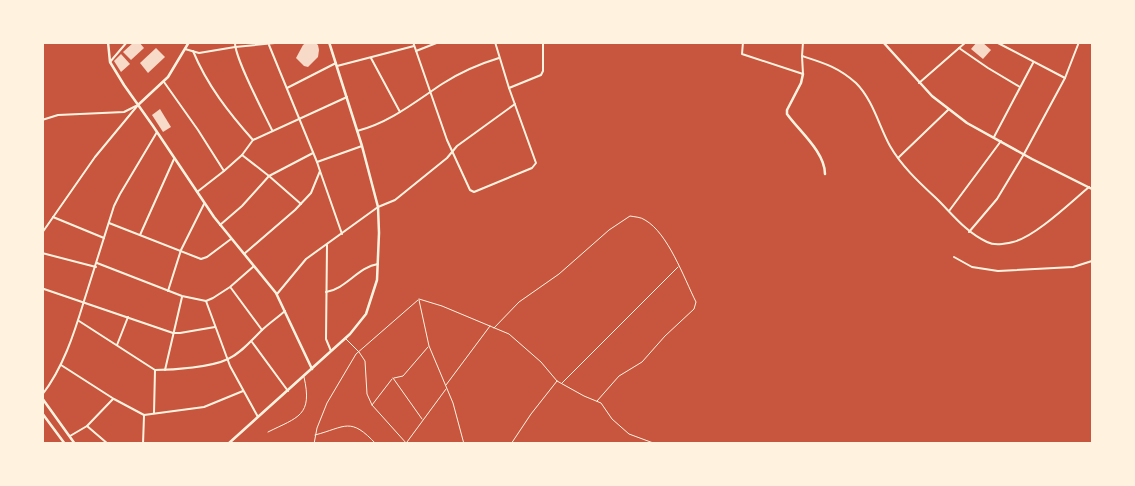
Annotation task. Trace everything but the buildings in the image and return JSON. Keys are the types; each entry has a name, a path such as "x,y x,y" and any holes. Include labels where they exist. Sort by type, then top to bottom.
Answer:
{"main road":[{"path":"108,42 110,62 128,91 204,204 277,294 312,369"},
{"path":"138,105 164,82 189,42"},
{"path":"227,443 346,338 366,314 377,280 378,207 362,146 329,42"},
{"path":"882,42 932,96 968,123 1091,188"},
{"path":"803,74 802,83 787,110 787,114 811,143 825,168 825,174"},
{"path":"42,397 75,444"},
{"path":"42,413 65,444"}],"street":[{"path":"110,62 128,42"},
{"path":"235,42 235,47 272,131"},
{"path":"185,49 199,53 285,42"},
{"path":"413,42 452,152 470,190 474,192 534,167 536,161 514,104 495,42"},
{"path":"416,51 439,42"},
{"path":"509,88 541,75 543,42"},
{"path":"743,42 742,54 803,74 803,42"},
{"path":"919,83 966,42"},
{"path":"996,42 1065,78"},
{"path":"969,232 997,199 1024,154 1065,78 1079,42"},
{"path":"269,45 317,162 342,234"},
{"path":"287,89 336,65 414,46"},
{"path":"959,48 1020,87"},
{"path":"193,51 208,82 220,101 253,140"},
{"path":"802,56 834,67 857,84 871,105 898,158 969,232 987,242 996,245 1015,242 1043,226 1091,188"},
{"path":"371,58 400,112"},
{"path":"357,131 370,128 400,112 457,76 485,62 499,58"},
{"path":"994,138 1034,63"},
{"path":"164,82 224,171"},
{"path":"197,192 242,155 253,140 347,97"},
{"path":"277,294 300,265 378,207 395,200 457,146 514,104"},
{"path":"42,120 58,115 124,112 138,105"},
{"path":"42,233 95,157 138,105"},
{"path":"898,158 949,109"},
{"path":"42,397 51,384 79,321 104,238 120,194 157,132"},
{"path":"949,211 1001,141"},
{"path":"317,162 362,146"},
{"path":"220,225 242,206 269,176 313,153"},
{"path":"242,155 300,204"},
{"path":"140,235 174,159"},
{"path":"244,254 311,192 320,171"},
{"path":"168,291 181,250 204,204"},
{"path":"53,217 104,238"},
{"path":"109,223 201,259 208,258 231,239"},
{"path":"327,245 326,339 331,352"},
{"path":"42,253 96,267"},
{"path":"954,257 972,267 998,271 1073,267 1092,262"},
{"path":"97,263 182,296 206,301 230,287 254,266"},
{"path":"326,292 334,290 366,268 378,264"},
{"path":"230,287 262,330"},
{"path":"42,291 44,289 173,333 215,327"},
{"path":"165,370 182,296"},
{"path":"206,301 227,360 258,417"},
{"path":"79,321 156,370 165,370 227,360 252,342 262,330 285,311"},
{"path":"117,345 128,317"},
{"path":"252,342 288,391"},
{"path":"60,365 114,399 144,415 204,407 244,391"},
{"path":"154,413 156,370"},
{"path":"70,436 87,426 114,399"},
{"path":"143,444 144,415"},
{"path":"87,426 108,444"}],"lane":[{"path":"494,328 519,302 559,274 610,230 630,216 644,219 654,226 673,252 696,302 694,309 664,336 642,362 619,376 597,401"},
{"path":"562,383 679,266"},
{"path":"419,299 442,306 509,334 541,362 557,381 601,403 612,419 628,434 656,444"},
{"path":"419,299 429,346 453,403 464,444"},
{"path":"314,444 314,435 328,402 356,354 419,299"},
{"path":"445,385 490,326"},
{"path":"346,338 359,352 365,362 367,394 372,405 407,443 446,388"},
{"path":"372,405 393,378 403,376 429,346"},
{"path":"268,432 299,417 303,412 306,394 304,376"},
{"path":"393,378 423,420"},
{"path":"511,444 531,414 557,381"},
{"path":"314,435 353,425 365,432 376,444"}]}
